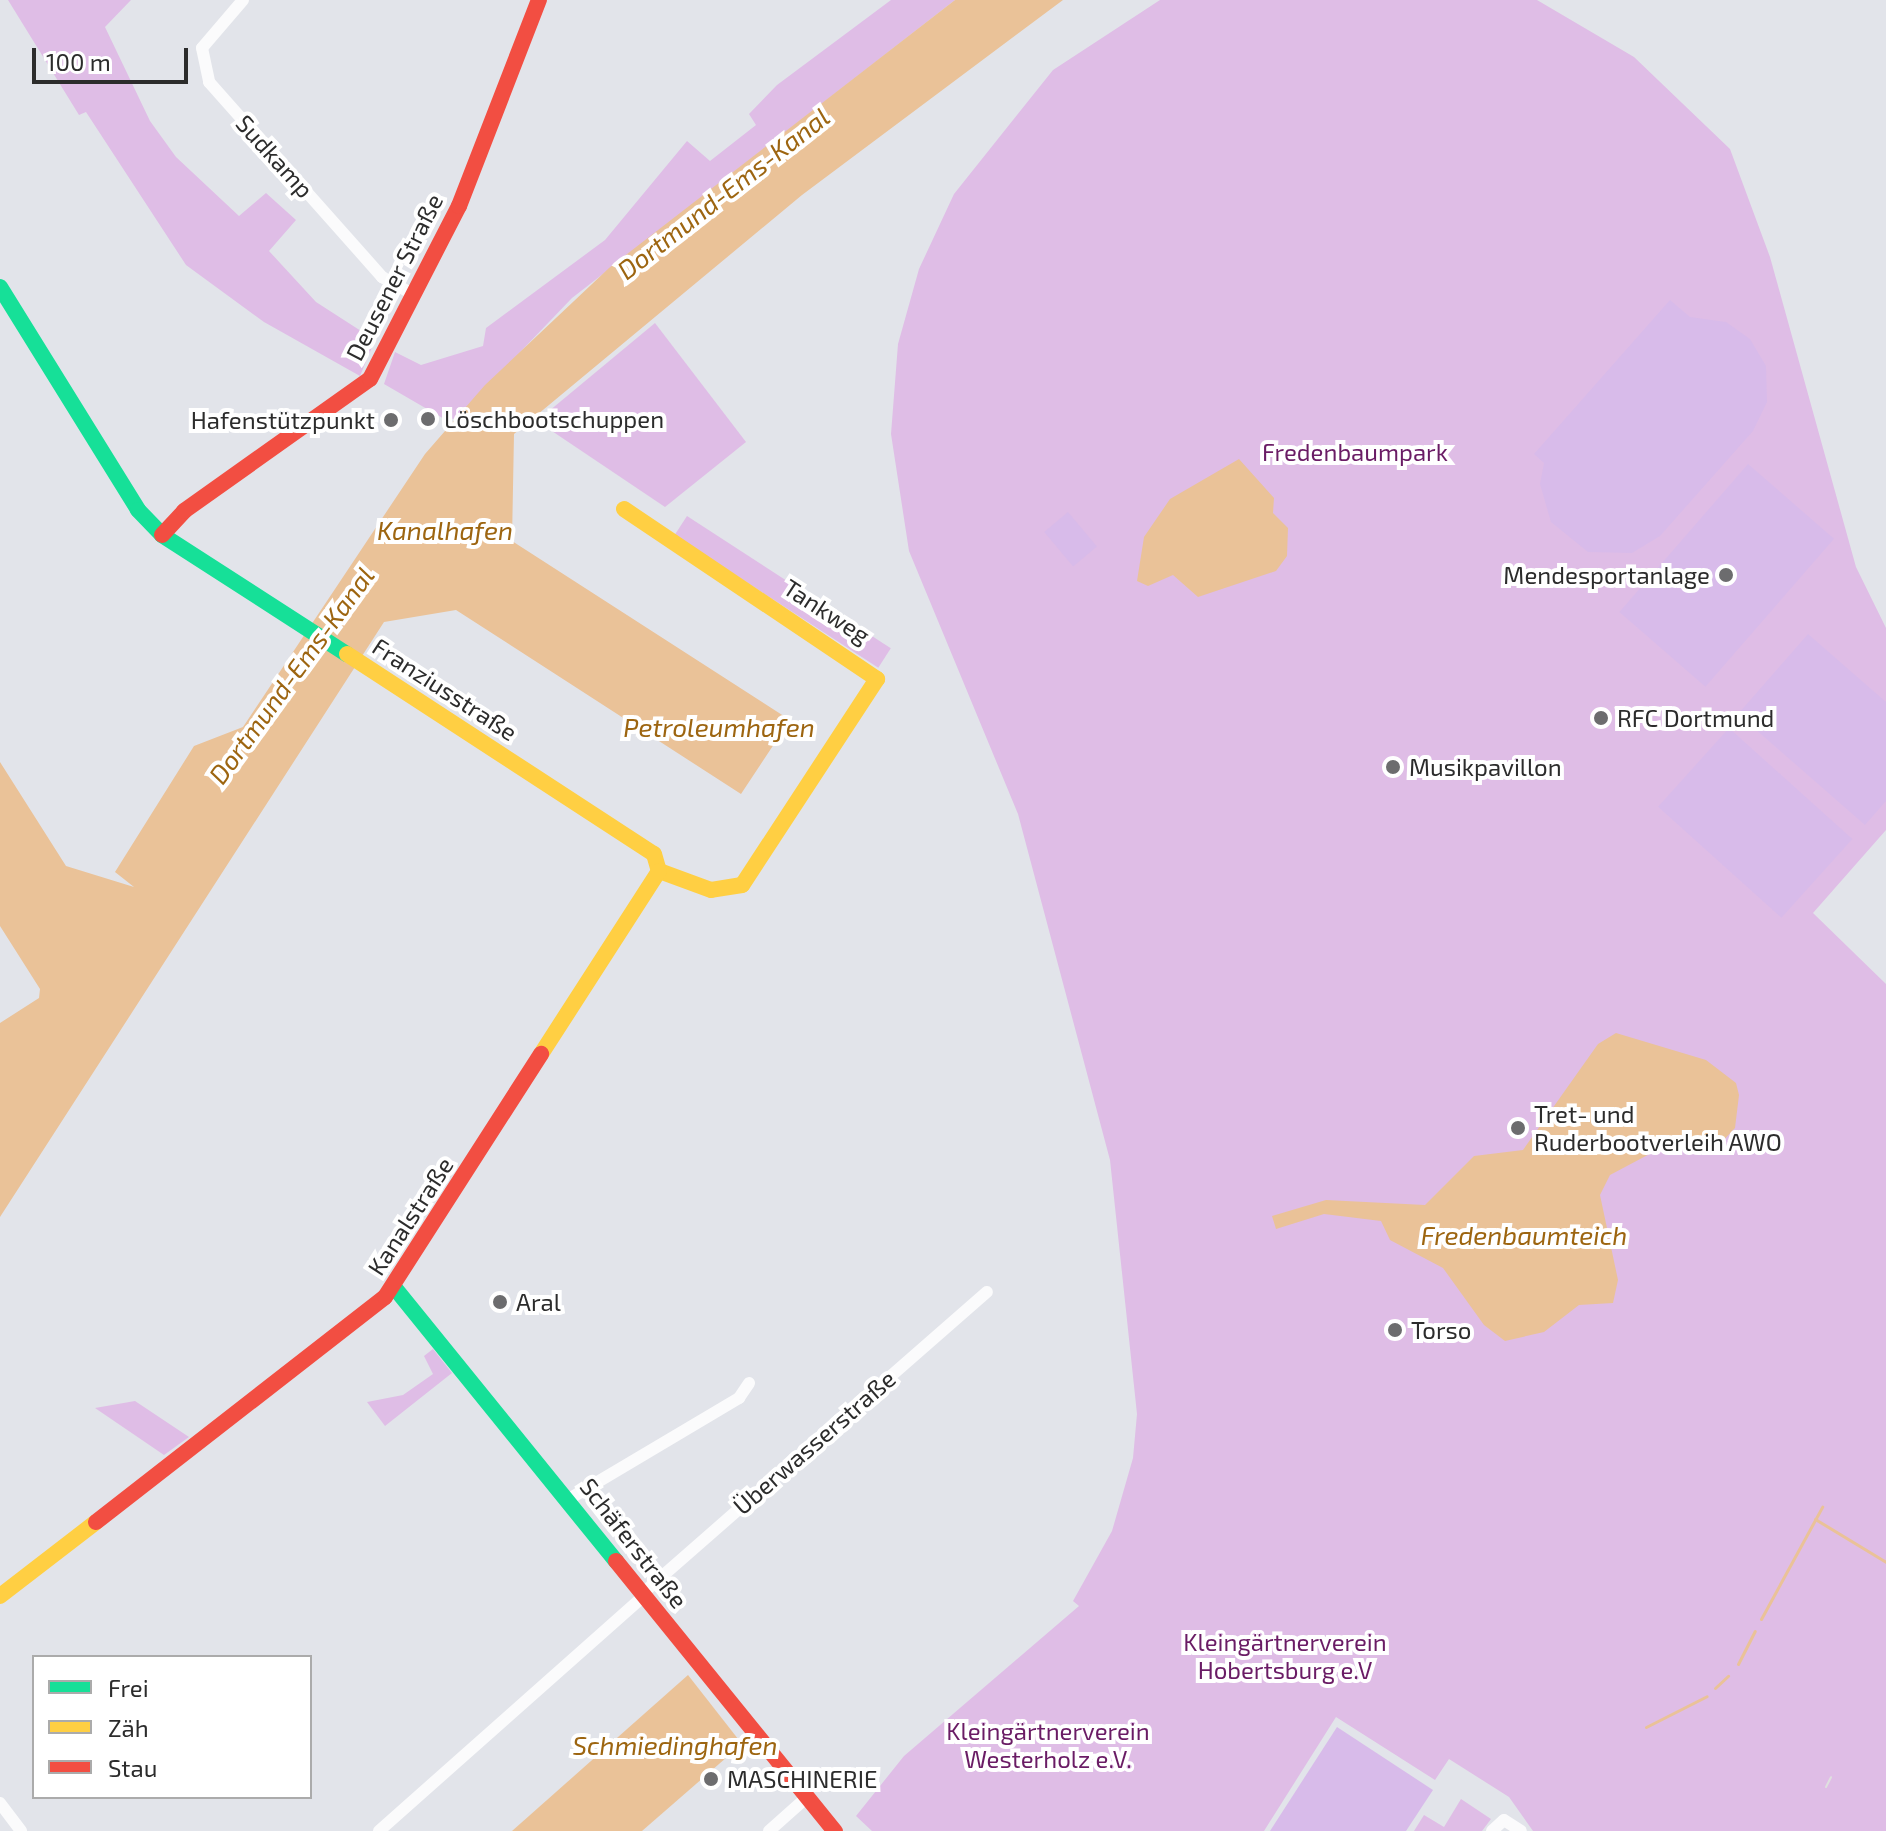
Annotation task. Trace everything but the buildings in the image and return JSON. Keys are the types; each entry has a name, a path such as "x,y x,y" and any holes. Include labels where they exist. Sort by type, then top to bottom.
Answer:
{"main road":[{"name":"Deusener Straße","path":"162,535 184,511 363,386 415,295 459,206 539,0"},
{"name":"Franziusstraße","path":"0,287 138,510 162,535 642,845 659,871"},
{"name":"Tankweg","path":"624,509 877,679 742,885 711,890 659,871"},
{"name":"Kanalstraße","path":"0,1596 394,1287 659,871"},
{"name":"Schäferstraße","path":"394,1287 569,1499 835,1831"}],"street":[{"name":"Sudkamp","path":"243,0 202,48 209,82 382,277 415,295"},
{"name":"Überwasserstraße","path":"379,1831 987,1292"},
{"path":"569,1499 739,1398 749,1383"},
{"path":"769,1831 806,1798"},
{"path":"0,1803 21,1831"},
{"path":"1492,1831 1504,1820 1521,1831"}],"green space":[{"path":"8,0 131,0 105,27 150,121 176,157 239,216 266,193 296,220 269,251 316,302 375,340 360,376 264,322 186,265 86,112 79,115"},
{"path":"891,0 955,0 572,298 457,418 446,420 384,384 395,352 421,365 483,346 486,328 605,240 687,141 710,161 756,125 749,114 777,85"},
{"name":"Fredenbaumpark","path":"1160,0 1537,0 1634,57 1730,149 1770,257 1856,567 1886,628 1886,830 1813,913 1886,984 1886,1831 1533,1831 1509,1797 1449,1759 1435,1780 1336,1717 1264,1831 872,1831 856,1816 904,1756 1079,1606 1073,1601 1112,1531 1133,1458 1137,1414 1110,1160 1018,814 909,551 891,434 898,344 919,269 954,194 1053,70"},
{"path":"655,323 746,442 665,507 537,421"},
{"path":"687,516 891,648 878,668 674,535"},
{"path":"433,1349 452,1373 385,1426 367,1402 403,1395 433,1374 424,1356"},
{"path":"135,1401 189,1437 164,1455 95,1408"},
{"path":"1461,1799 1491,1819 1482,1831 1414,1831 1424,1815 1444,1827"}],"shaded area":[{"path":"1670,300 1690,317 1726,322 1750,339 1766,366 1767,402 1753,431 1660,536 1632,553 1588,552 1551,522 1540,484 1544,463 1534,454"},
{"name":"Mendesportanlage","path":"1748,464 1834,539 1705,687 1619,612"},
{"path":"1068,512 1097,546 1073,566 1044,532"},
{"path":"1808,634 1886,702 1886,801 1865,825 1738,714"},
{"path":"1729,728 1852,839 1781,918 1658,807"},
{"path":"1337,1727 1433,1790 1406,1831 1270,1831"}],"water":[{"name":"Kanalhafen","path":"955,0 1063,0 802,195 514,434 512,541 790,720 741,794 456,610 384,622 0,1217 0,1023 39,998 40,989 0,926 0,762 66,866 134,887 115,872 194,746 243,727 425,454 485,385 609,268"},
{"path":"1239,459 1274,498 1273,513 1288,528 1287,556 1276,571 1198,597 1173,575 1148,586 1137,581 1144,537 1170,499"},
{"name":"Fredenbaumteich","path":"1616,1033 1706,1060 1736,1083 1739,1095 1735,1128 1720,1144 1674,1141 1610,1175 1600,1195 1618,1280 1613,1303 1579,1305 1544,1332 1505,1341 1484,1325 1443,1268 1390,1240 1381,1221 1324,1214 1276,1229 1272,1216 1326,1200 1425,1205 1474,1156 1523,1150 1598,1044"},
{"name":"Schmiedinghafen","path":"688,1675 742,1744 642,1831 512,1831"}],"waterway":[{"path":"1761,1619 1822,1507"},
{"path":"1815,1519 1886,1562"},
{"path":"1738,1664 1755,1631"},
{"path":"1715,1688 1728,1676"},
{"path":"1646,1727 1707,1696"}],"tram line":[{"path":"1826,1787 1831,1777"}],"traffic: fast":[{"path":"0,287 138,510 162,535 347,654"},
{"path":"394,1287 616,1561"}],"traffic: slow":[{"path":"624,509 877,679 742,885 711,890 659,871"},
{"path":"347,654 654,854 659,871 541,1054"},
{"path":"0,1596 96,1522"}],"traffic: jam":[{"path":"162,535 184,511 370,379 459,206 539,0"},
{"path":"96,1522 385,1297 541,1054"},
{"path":"616,1561 835,1831"}],"place":[{"name":"Löschbootschuppen","path":"428,419"},
{"name":"Hafenstützpunkt","path":"391,420"},
{"name":"Mendesportanlage","path":"1726,575"},
{"name":"RFC Dortmund","path":"1601,718"},
{"name":"Musikpavillon","path":"1393,767"},
{"name":"Tret- und Ruderbootverleih AWO","path":"1518,1128"},
{"name":"Aral","path":"500,1302"},
{"name":"Torso","path":"1395,1330"},
{"name":"MASCHINERIE","path":"711,1779"}],"water label":[{"name":"Dortmund-Ems-Kanal","path":"723,193"},
{"name":"Dortmund-Ems-Kanal","path":"291,675"},
{"name":"Petroleumhafen","path":"719,727"}],"park label":[{"name":"Kleingärtnerverein Hobertsburg e.V","path":"1285,1656"},
{"name":"Kleingärtnerverein Westerholz e.V.","path":"1048,1745"}]}
